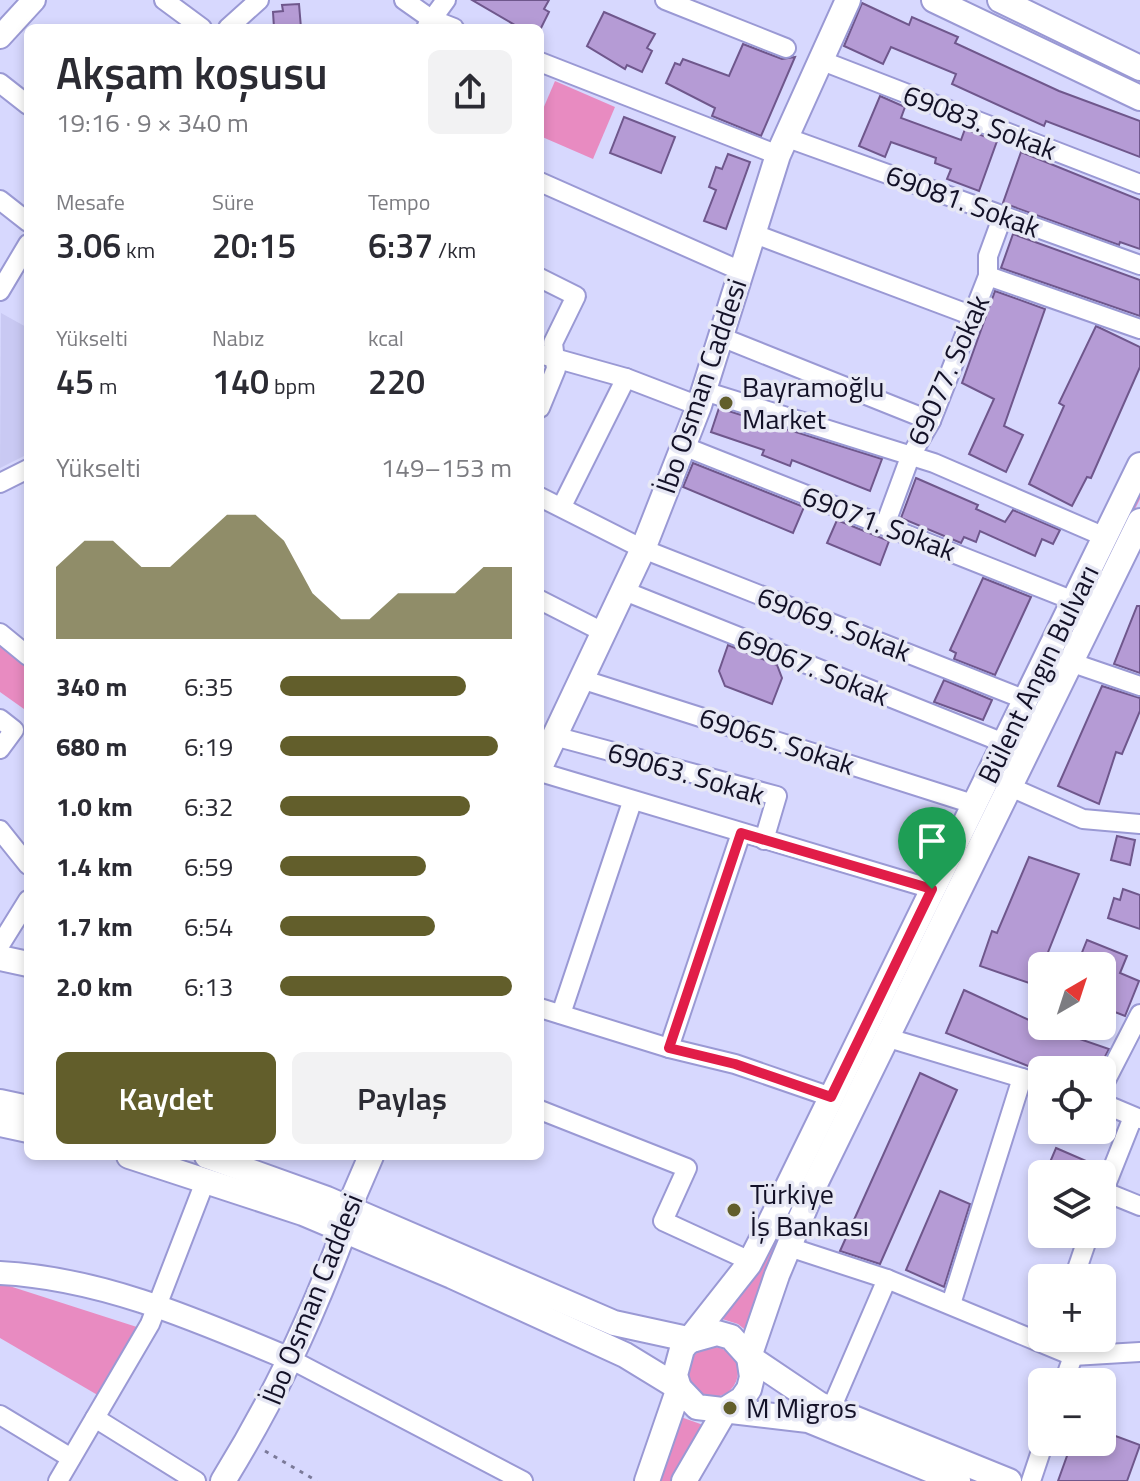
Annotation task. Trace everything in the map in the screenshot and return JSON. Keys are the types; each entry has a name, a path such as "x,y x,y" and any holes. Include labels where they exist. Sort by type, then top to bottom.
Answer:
{"main road":[{"name":"İbo Osman Caddesi","path":"544,758 643,549 702,399 781,146 848,0"},
{"path":"934,0 1140,98"},
{"path":"1000,0 1140,68"},
{"name":"Bülent Angın Bulvarı","path":"647,1481 679,1388 676,1362 750,1261 1140,465"},
{"name":"Bülent Angın Bulvarı","path":"684,1481 726,1409 742,1399 749,1389 752,1377 749,1357 789,1247 885,1037 1008,786 1070,662 1133,551 1140,521"},
{"path":"0,958 24,963"},
{"path":"0,1102 24,1107"},
{"path":"0,1124 24,1129"},
{"path":"155,1160 207,1168 600,1318 692,1340 717,1333 731,1337 749,1357 831,1409 1009,1481"},
{"name":"İbo Osman Caddesi","path":"223,1481 292,1360 341,1239 344,1218 369,1160"},
{"path":"344,1218 587,1336 679,1388 697,1407 709,1411 726,1409 808,1420 958,1481"}],"street":[{"path":"0,37 34,0"},
{"path":"164,0 197,24"},
{"path":"232,24 259,0"},
{"path":"404,0 428,24 446,0"},
{"path":"665,0 786,48"},
{"name":"69083. Sokak","path":"820,60 1140,184"},
{"name":"69081. Sokak","path":"544,63 781,146 1003,215 1140,265"},
{"path":"0,83 24,102"},
{"path":"544,184 741,271"},
{"path":"0,200 24,219"},
{"path":"988,276 988,256 1003,215"},
{"path":"752,233 973,316"},
{"path":"0,291 24,251"},
{"name":"69077. Sokak","path":"885,525 910,457 931,421 988,276 1140,329"},
{"path":"544,280 576,296 548,356"},
{"path":"721,337 931,421"},
{"path":"548,356 934,463 1105,537"},
{"path":"544,398 556,369 548,356"},
{"path":"562,506 626,378"},
{"name":"69071. Sokak","path":"683,446 1074,601"},
{"path":"0,483 24,471"},
{"name":"69069. Sokak","path":"544,499 643,549 1026,700"},
{"name":"69067. Sokak","path":"622,590 1004,743"},
{"path":"544,602 603,632"},
{"path":"0,633 24,651"},
{"path":"1070,662 1140,686"},
{"name":"69065. Sokak","path":"581,679 973,804"},
{"path":"0,749 14,730"},
{"name":"69063. Sokak","path":"554,736 777,796 764,840"},
{"path":"544,765 632,802 932,889"},
{"path":"1008,786 1083,819 1140,824"},
{"path":"561,1014 632,802"},
{"path":"669,1048 741,833"},
{"path":"3,841 24,861"},
{"path":"0,945 24,906"},
{"path":"544,1009 669,1048 735,1064 831,1097"},
{"path":"1116,1061 1140,1014"},
{"path":"885,1037 1028,1080"},
{"path":"951,1304 1022,1078"},
{"path":"1116,1109 1137,1118 1116,1164"},
{"path":"544,1112 687,1168 663,1221 750,1261"},
{"path":"58,1481 158,1304 207,1168"},
{"path":"1116,1198 1140,1206"},
{"path":"789,1247 887,1279 1028,1334"},
{"path":"0,1273 24,1275 158,1304 292,1360 523,1481"},
{"path":"831,1409 887,1279"},
{"path":"1067,1352 1073,1356 1139,1349"},
{"path":"1069,1368 1073,1356"},
{"path":"0,1415 71,1458"},
{"path":"95,1418 196,1481"},
{"path":"1031,1481 1039,1456"}],"path":[{"path":"248,1441 317,1481"}],"shaded area":[{"path":"555,81 615,107 593,159 544,138 544,107"},
{"path":"1,313 24,326 24,456 0,468"},
{"path":"1140,490 1140,499 849,1085 769,1262 749,1333 738,1324 722,1319 762,1260"},
{"path":"0,636 24,655 24,709 0,692"},
{"path":"0,1283 140,1328 101,1397 0,1338"},
{"path":"713,1347 731,1354 738,1372 731,1390 713,1397 695,1390 688,1372 695,1354"},
{"path":"678,1416 706,1426 672,1481 661,1481"}],"building":[{"path":"472,0 549,0 544,9 549,12 543,24 513,24"},
{"path":"862,3 909,25 912,17 958,37 955,43 1059,91 1140,121 1140,157 1046,121 1044,126 952,84 956,74 891,47 883,64 844,46"},
{"path":"299,4 301,24 274,24 273,12 283,11 282,5"},
{"path":"604,12 655,34 647,48 652,51 642,72 627,65 625,69 587,46"},
{"path":"743,44 782,59 795,57 761,136 712,116 715,108 666,83 675,63 680,65 683,59 729,76"},
{"path":"880,96 905,107 901,118 961,140 965,129 997,141 979,191 947,179 951,169 935,163 936,158 891,142 885,157 859,146"},
{"path":"624,117 675,137 661,173 610,153"},
{"path":"1021,152 1140,200 1140,249 1120,242 1119,245 1003,203"},
{"path":"728,154 750,162 726,229 704,221 716,190 709,187 716,167 722,169"},
{"path":"1013,234 1140,280 1140,316 1001,268"},
{"path":"995,291 1045,309 1004,426 1023,435 1006,472 969,454 994,399 962,383"},
{"path":"1096,326 1140,347 1140,367 1091,478 1087,477 1072,506 1029,484 1064,406 1059,403"},
{"path":"719,408 882,459 870,491 792,460 790,466 762,455 764,450 711,432"},
{"path":"693,463 804,507 793,533 683,487"},
{"path":"916,478 978,505 976,509 1005,522 1013,510 1060,530 1053,544 1042,539 1035,556 980,531 976,542 964,537 961,543 901,518"},
{"path":"837,520 889,541 880,565 827,543"},
{"path":"983,578 1031,597 995,675 954,659 956,653 950,650"},
{"path":"1137,606 1140,606 1140,673 1114,664"},
{"path":"728,645 777,665 782,678 772,704 725,686 719,671"},
{"path":"944,680 992,700 983,720 934,702"},
{"path":"1102,686 1140,698 1140,711 1122,754 1116,752 1099,804 1058,786"},
{"path":"1117,836 1135,840 1130,865 1111,860"},
{"path":"1029,857 1079,874 1048,952 1028,952 1028,983 980,966 992,931 997,933"},
{"path":"1123,889 1140,895 1140,929 1108,918 1114,898 1120,900"},
{"path":"1087,940 1127,956 1120,973 1139,981 1125,1016 1116,1012 1116,952 1082,952"},
{"path":"964,990 1028,1020 1028,1040 1083,1040 1109,1049 1105,1056 1028,1056 1028,1066 946,1033"},
{"path":"920,1073 957,1090 880,1264 840,1251"},
{"path":"1056,1148 1084,1160 1051,1160"},
{"path":"940,1191 970,1204 944,1287 906,1270"},
{"path":"1116,1436 1140,1445 1127,1481 1058,1481 1067,1456 1116,1456"}],"place":[{"name":"Bayramoğlu Market","path":"726,403"},
{"name":"Türkiye İş Bankası","path":"734,1210"},
{"name":"M Migros","path":"730,1408"}],"route":[{"path":"741,833 932,889 831,1097 735,1064 669,1048 741,833"}]}
